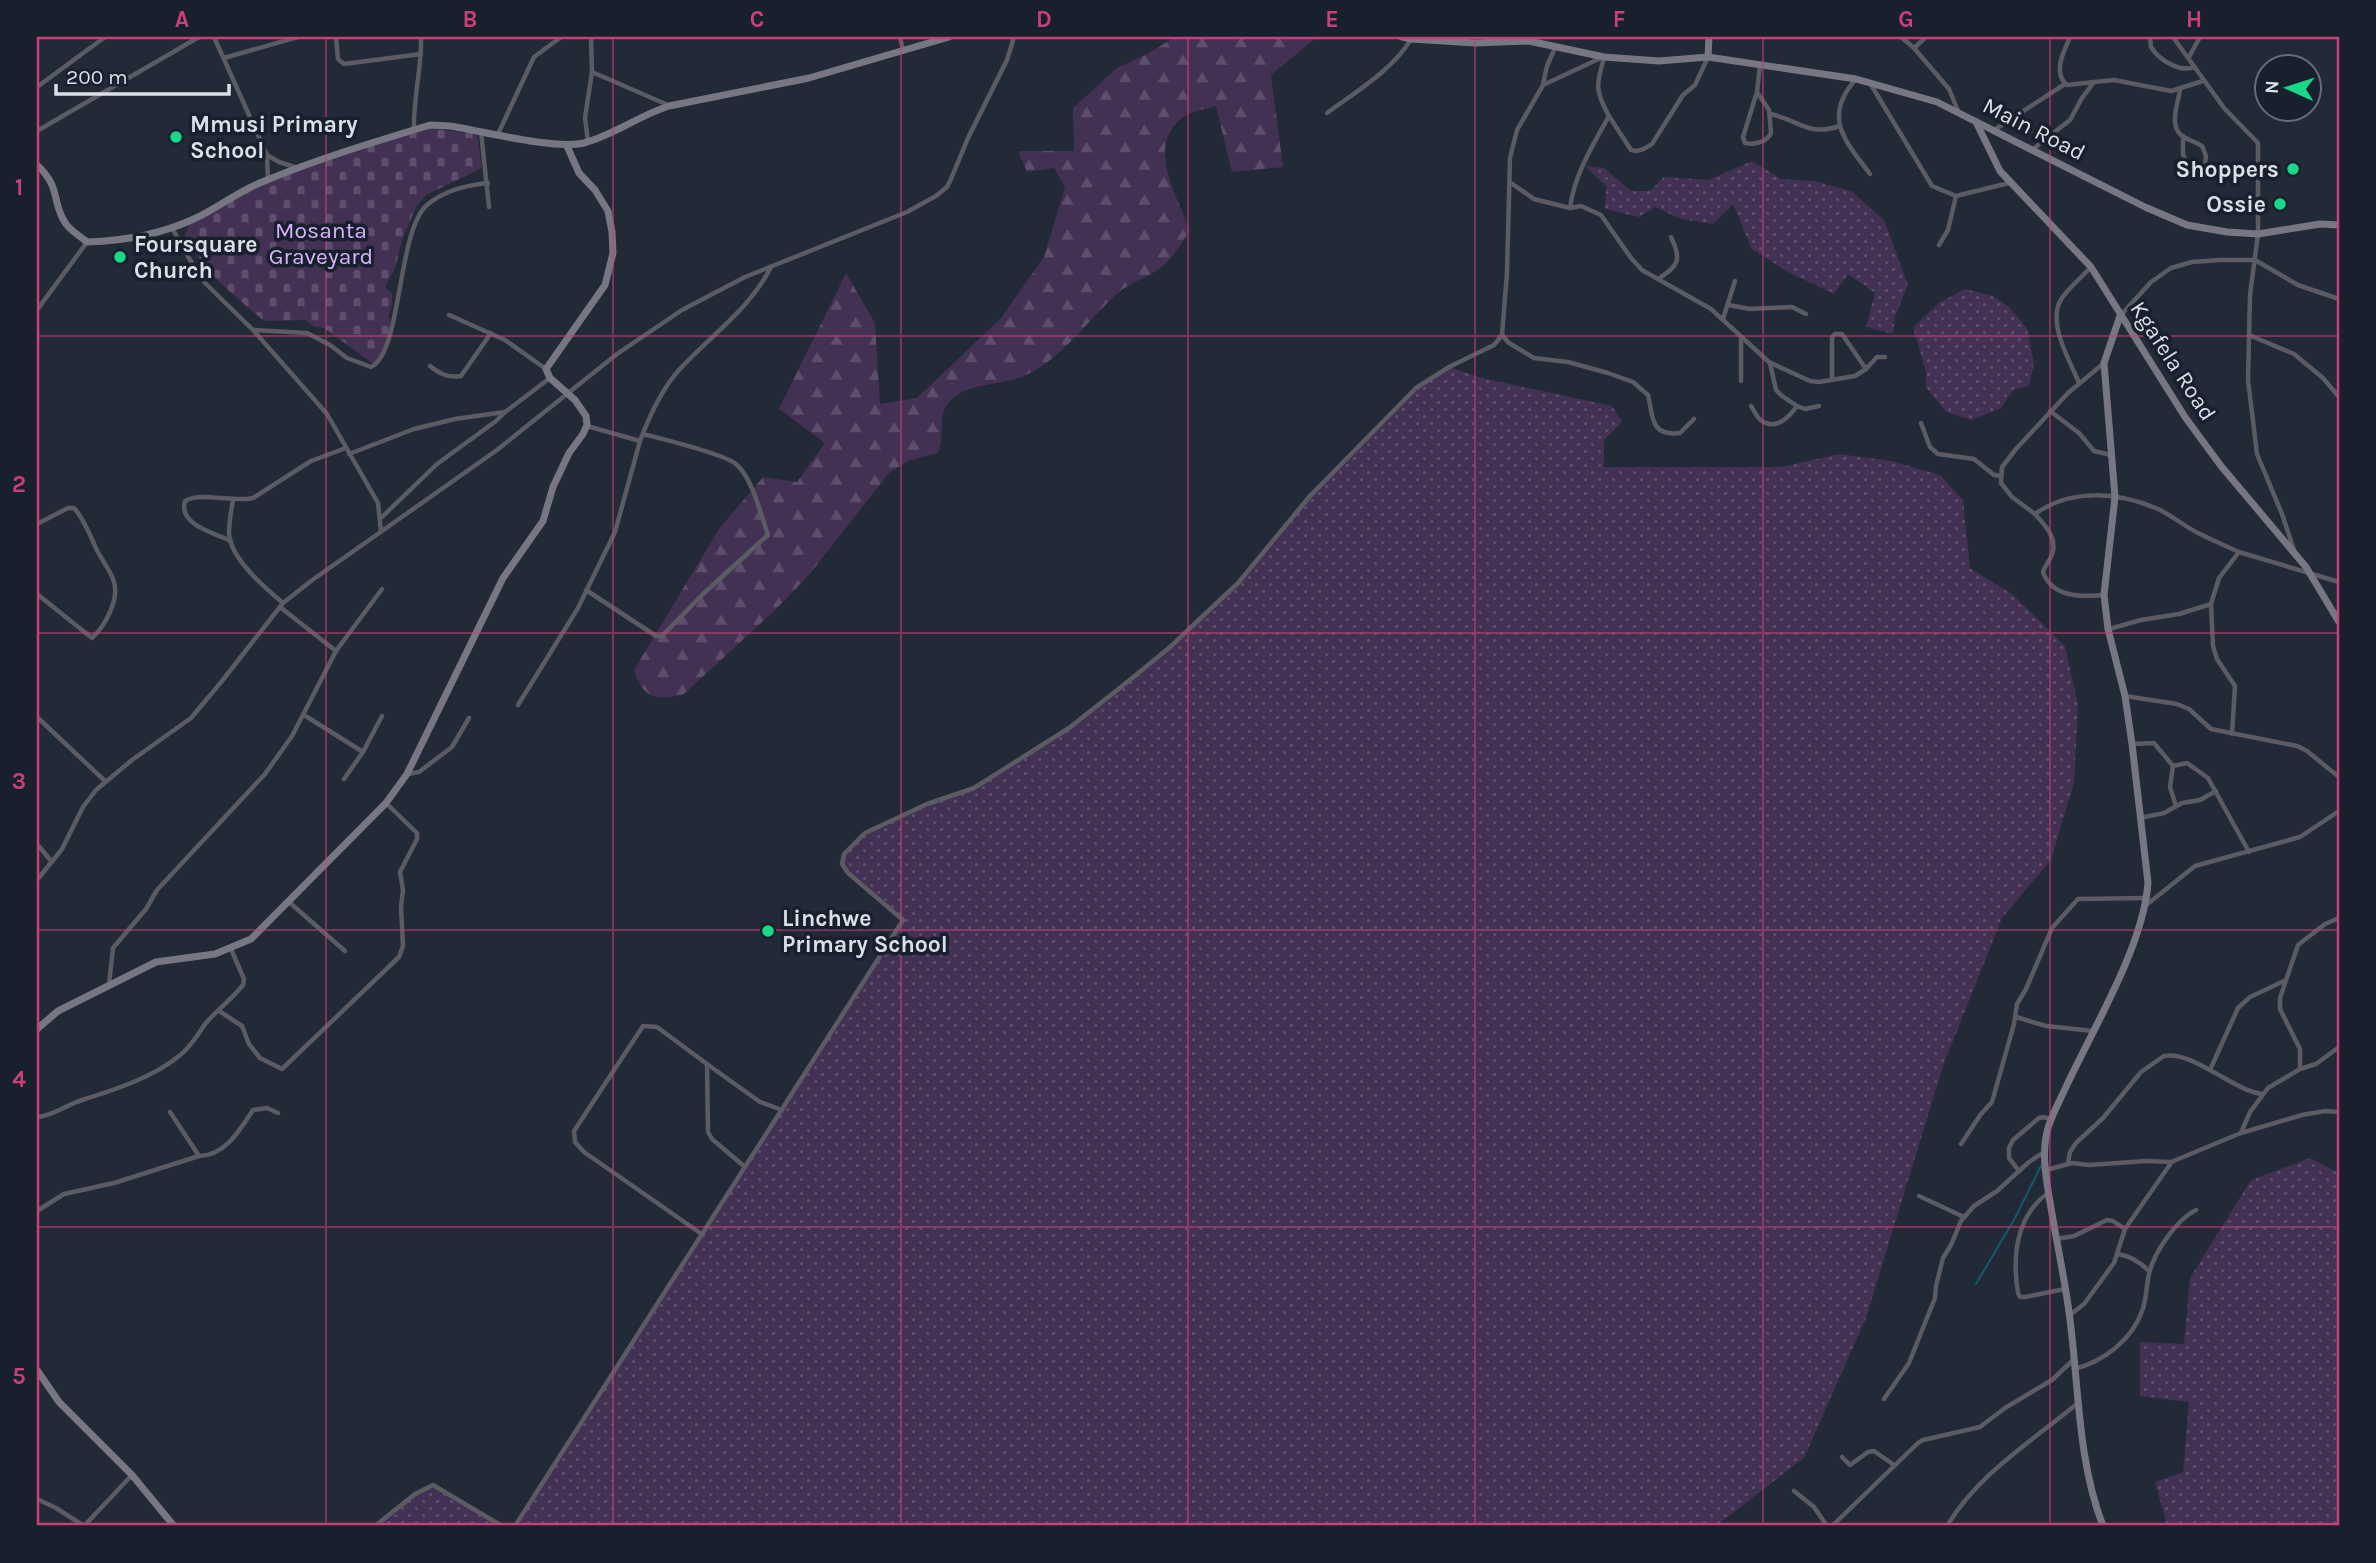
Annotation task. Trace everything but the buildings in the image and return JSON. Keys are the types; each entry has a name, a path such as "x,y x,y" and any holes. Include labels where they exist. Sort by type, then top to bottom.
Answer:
{"street":[{"path":"37,87 105,37"},
{"path":"37,131 199,37"},
{"path":"214,37 267,155 268,180"},
{"path":"224,58 298,37"},
{"path":"335,37 338,59 344,64 421,54"},
{"path":"414,130 413,114 421,37"},
{"path":"498,134 534,57 561,37"},
{"path":"588,142 585,118 592,72 590,37"},
{"path":"900,37 903,50"},
{"path":"37,165 54,185 66,225 87,242 130,239 197,218 268,180 299,168 430,125 567,146 588,142 669,106 809,78 949,37"},
{"path":"37,880 62,849 83,807 105,781 191,718 282,605 513,438 654,328 721,288 906,212 947,187 1007,60 1014,37"},
{"name":"Main Road","path":"1402,37 1475,43 1528,39 1604,57 1660,61 1708,57 1856,79 1937,102 1958,111 2145,207 2187,225 2258,234 2319,224 2339,225"},
{"path":"1604,57 1598,90 1600,101 1631,150 1636,152 1648,147 1657,137 1684,95 1695,85 1708,57 1709,37"},
{"path":"1901,37 1949,89 1958,111"},
{"path":"1914,48 1926,37"},
{"path":"2065,84 2059,74 2059,67 2070,37"},
{"path":"2150,37 2151,47 2160,57 2183,69 2195,67"},
{"path":"2173,37 2224,108 2258,143 2258,234 2250,295 2248,380 2257,454 2294,551"},
{"path":"2189,58 2200,37"},
{"path":"1327,113 1399,57 1411,39"},
{"path":"516,1526 903,920 848,873 842,864 844,854 865,833 927,804 974,788 1069,728 1170,647 1238,583 1310,496 1416,388 1449,367 1489,349 1502,335 1511,146 1543,85 1547,66 1556,46"},
{"path":"1543,85 1604,57"},
{"path":"1757,92 1770,114 1771,133 1769,137 1755,144 1745,143 1743,137 1757,92 1760,64"},
{"path":"592,72 669,106"},
{"path":"1856,79 1841,97 1840,126 1849,145 1870,174"},
{"path":"1994,131 2065,84 2114,80 2157,90 2180,90 2203,81"},
{"path":"1870,82 1932,187 1955,196 2009,183"},
{"path":"2033,149 2070,120 2094,82"},
{"path":"2180,90 2176,129 2202,146 2207,156 2205,165 2198,168 2186,162 2183,136"},
{"path":"1770,114 1791,120 1810,130 1820,131 1840,126"},
{"path":"1570,208 1576,181 1609,116"},
{"name":"Kgafela Road","path":"1976,122 2000,171 2091,267 2185,417 2221,466 2310,572 2339,622"},
{"path":"481,131 489,207"},
{"path":"546,369 605,285 613,253 608,211 595,190 579,173 567,146"},
{"path":"267,155 299,168"},
{"path":"253,330 307,333 354,361 372,367 377,364 388,343 413,229 425,206 459,189 488,183"},
{"path":"1510,183 1534,199 1570,208 1581,206 1601,215 1642,270 1711,309 1770,363 1810,381 1832,380 1855,376 1867,369 1877,357 1885,357"},
{"path":"1939,245 1948,230 1955,196"},
{"path":"172,228 205,283 253,330 327,414 379,503 381,532"},
{"path":"1658,279 1671,271 1677,261 1677,250 1671,237"},
{"path":"37,310 87,242"},
{"path":"2103,1526 2095,1506 2089,1477 2078,1403 2070,1315 2056,1239 2045,1151 2051,1119 2136,936 2146,902 2148,883 2125,696 2108,629 2104,595 2115,497 2104,363 2120,316 2151,282 2171,268 2192,262 2255,260 2298,285 2339,299"},
{"path":"518,705 565,631 615,532 640,441 663,393 678,371 751,299 762,286 772,266"},
{"path":"2079,383 2061,338 2057,312 2060,301 2091,267"},
{"path":"1723,319 1734,281"},
{"path":"1728,305 1750,309 1792,307 1806,314"},
{"path":"37,1029 58,1011 156,962 215,954 251,939 386,803 407,774 503,578 543,521 553,487 586,425 586,416 568,393 550,378 546,369 510,343 449,314"},
{"path":"430,366 440,374 461,376 491,333"},
{"path":"1832,380 1832,337 1835,334 1842,334 1867,369"},
{"path":"1502,335 1509,343 1535,358 1568,362 1633,382 1648,395 1652,420 1668,432 1680,433 1694,419"},
{"path":"2249,335 2294,354 2323,378 2339,397"},
{"path":"1741,338 1741,381"},
{"path":"1770,363 1776,390 1782,396 1805,409 1819,406"},
{"path":"2104,363 2050,411 2002,467 2000,476 2001,483 2012,497 2035,514 2050,531 2054,550 2043,572 2046,580 2056,589 2068,594 2084,597 2104,595"},
{"path":"381,518 437,464 550,378"},
{"path":"1751,406 1759,418 1767,423 1783,422 1797,405"},
{"path":"2050,411 2079,433 2094,451 2110,455"},
{"path":"231,541 191,521 183,507 185,501 190,498 253,498 311,461 414,429 455,419 505,412"},
{"path":"1920,423 1930,447 1938,454 1974,459 1994,475 2000,476"},
{"path":"586,425 640,441"},
{"path":"586,590 656,636 662,636 704,593 768,536 751,488 737,465 718,456 643,434"},
{"path":"2035,514 2066,498 2087,495 2115,497 2161,510 2199,534 2239,552 2339,582"},
{"path":"233,500 231,541 240,559 256,580 335,652"},
{"path":"37,524 68,508 74,508 113,578 115,595 107,616 92,638 37,594"},
{"path":"2232,734 2235,686 2217,659 2213,646 2211,604 2219,578 2239,552"},
{"path":"109,984 114,946 146,908 157,890 265,775 304,715 335,652 382,589"},
{"path":"2108,629 2179,614 2211,604"},
{"path":"2125,696 2177,704 2189,709 2211,729 2297,746 2339,776"},
{"path":"304,715 363,752"},
{"path":"344,779 363,752 382,716"},
{"path":"37,717 105,781"},
{"path":"407,774 419,772 452,747 469,718"},
{"path":"2132,744 2154,743 2173,766 2170,787 2176,806"},
{"path":"2173,766 2187,763 2208,778 2249,852"},
{"path":"2140,818 2164,813 2216,791"},
{"path":"219,1011 242,1026 254,1053 282,1069 399,957 403,946 403,890 400,872 417,839 417,833 386,803"},
{"path":"1961,1144 1981,1114 1993,1102 2016,1017 2017,1004 2052,928 2078,899 2146,902 2195,866 2300,837 2339,811"},
{"path":"37,844 52,862"},
{"path":"289,902 345,951"},
{"path":"2300,1069 2297,1041 2280,1009 2284,981 2298,945 2325,924 2339,918"},
{"path":"37,1117 99,1096 163,1067 189,1048 207,1022 243,985 244,979 231,949"},
{"path":"2210,1070 2238,1008 2250,998 2284,981"},
{"path":"2016,1017 2046,1026 2093,1031"},
{"path":"703,1235 584,1152 575,1142 574,1131 643,1026 657,1027 760,1102 782,1110"},
{"path":"2241,1133 2250,1112 2268,1088 2316,1063 2339,1047"},
{"path":"2068,1164 2076,1143 2103,1118 2141,1072 2169,1055 2210,1070 2243,1090 2262,1094"},
{"path":"707,1064 708,1132 712,1139 745,1167"},
{"path":"37,1211 64,1194 114,1183 216,1153 229,1142 253,1110 267,1108 278,1113"},
{"path":"2046,1170 2068,1164 2171,1162 2241,1133 2302,1115 2325,1111 2339,1112"},
{"path":"170,1112 199,1156"},
{"path":"2019,1171 2009,1158 2011,1144 2039,1118 2051,1119"},
{"path":"1884,1399 1909,1363 1935,1298 1943,1258 1964,1217 1974,1206 1997,1191 2045,1151"},
{"path":"2070,1315 2084,1304 2118,1254 2125,1229 2171,1162"},
{"path":"2049,1192 2032,1206 2023,1225 2016,1255 2018,1293 2020,1297 2025,1297 2065,1289"},
{"path":"1919,1196 1964,1217"},
{"path":"1794,1491 1814,1507 1829,1526 1923,1440 1980,1427 2074,1364 2091,1364 2109,1353 2134,1327 2142,1312 2149,1272 2175,1226 2196,1209"},
{"path":"2056,1239 2074,1236 2107,1220 2125,1229"},
{"path":"2118,1254 2127,1255 2141,1263 2149,1272"},
{"path":"37,1370 59,1402 132,1475 174,1526"},
{"path":"1947,1526 1979,1483 2078,1403"},
{"path":"1842,1457 1850,1465 1868,1452 1874,1451 1894,1465"},
{"path":"37,1499 84,1526 132,1475"},
{"path":"375,1526 415,1494 433,1485 502,1526"}],"green space":[{"path":"1175,37 1317,37 1271,75 1283,167 1232,172 1216,106 1185,116 1173,127 1167,140 1165,155 1172,186 1190,230 1167,262 1152,274 1119,292 1063,349 1038,369 1015,379 974,388 956,396 949,402 943,414 938,453 908,461 889,473 808,576 774,611 684,694 658,697 646,692 634,670 719,529 763,477 797,482 825,443 779,409 846,273 875,323 880,404 917,398 1001,318 1044,257 1065,187 1054,168 1027,172 1018,151 1074,151 1073,108 1117,68"},
{"name":"Mosanta Graveyard","path":"427,128 477,134 482,168 426,195 416,207 402,240 395,268 385,287 392,293 389,314 391,332 375,365 324,328 314,327 306,320 264,321 210,272 185,236 190,221 251,188"},
{"path":"1752,161 1781,179 1814,181 1851,191 1884,220 1908,285 1895,317 1893,334 1866,327 1875,293 1848,274 1834,294 1786,271 1752,249 1733,204 1713,224 1681,219 1655,207 1639,217 1605,209 1606,186 1585,166 1604,168 1631,191 1650,191 1664,177 1708,180"},
{"path":"1965,289 1993,296 2009,307 2027,328 2034,363 2029,386 2013,390 2001,408 1972,420 1946,412 1926,387 1926,372 1913,327 1939,303"},
{"path":"1449,367 1482,378 1612,406 1622,422 1604,440 1604,467 1782,467 1839,454 1892,461 1940,475 1963,500 1970,568 2012,594 2065,646 2078,705 2074,783 2051,860 2002,918 1943,1066 1866,1318 1804,1458 1716,1526 515,1526 903,920 848,873 842,864 844,854 865,833 889,820 964,792 1069,728 1170,647 1238,583 1310,496 1416,388"},
{"path":"2310,1158 2339,1173 2339,1526 2167,1526 2155,1482 2183,1472 2189,1402 2140,1396 2140,1342 2184,1344 2190,1278 2251,1180"},
{"path":"433,1485 502,1526 375,1526 415,1494"}],"waterway":[{"path":"1976,1284 2015,1218 2041,1166"}],"place":[{"name":"Mmusi Primary School","path":"176,137"},
{"name":"Shoppers","path":"2293,169"},
{"name":"Ossie","path":"2280,204"},
{"name":"Foursquare Church","path":"120,257"},
{"name":"Linchwe Primary School","path":"768,931"}]}
